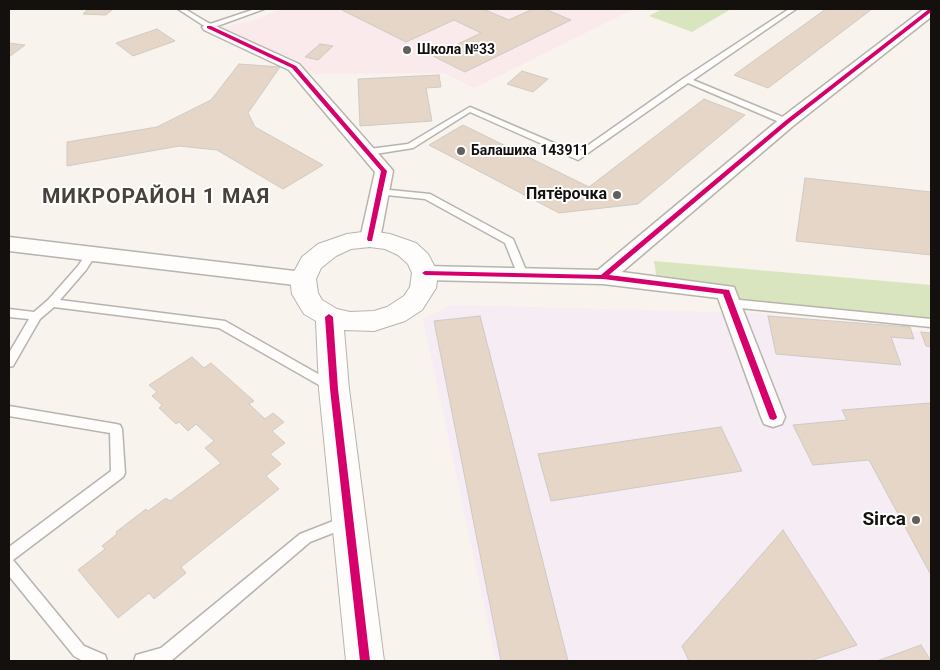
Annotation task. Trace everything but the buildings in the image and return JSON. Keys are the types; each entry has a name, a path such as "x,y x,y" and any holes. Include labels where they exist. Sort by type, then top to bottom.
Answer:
{"street":[{"path":"603,277 787,122 931,10"},
{"path":"209,27 294,68 384,171 370,239"},
{"path":"370,239 390,242 407,249 419,260 425,273 423,288 413,303 396,314 374,321 358,322 329,317 313,307 305,294 303,279 311,263 327,250 347,242 370,239"},
{"path":"9,244 303,279"},
{"path":"425,273 603,277 726,292 773,416"},
{"path":"329,317 334,389 365,661"}],"lane":[{"path":"181,9 209,27 261,9"},
{"path":"369,152 410,146 470,109 578,157 687,80 793,9"},
{"path":"687,80 787,122"},
{"path":"380,192 427,196 509,241 523,275"},
{"path":"9,363 36,316 52,303 92,253"},
{"path":"52,303 221,324 324,380 334,389"},
{"path":"730,303 931,323"},
{"path":"9,313 36,316"},
{"path":"9,410 116,429 118,474 9,555"},
{"path":"142,661 165,655 305,538 350,520"},
{"path":"9,565 79,651 99,661"}],"shaded area":[{"name":"Школа №33","path":"282,9 634,9 474,88 444,73 315,74 219,28 252,21"},
{"path":"451,305 753,313 931,333 931,661 496,661 423,319"}],"green space":[{"path":"662,9 731,9 692,32 649,16"},
{"path":"654,261 931,285 931,318 737,299 657,280"}],"cycle path":[{"path":"603,277 787,122 931,10"},
{"path":"209,27 294,67 384,171 370,239"},
{"path":"425,273 603,277 726,292 773,417"},
{"path":"329,317 334,389 365,661"}],"place":[{"name":"Школа №33","path":"407,50"},
{"name":"Балашиха 143911","path":"461,151"},
{"name":"Пятёрочка","path":"617,195"},
{"name":"Sirca","path":"916,520"}],"district":[{"name":"МИКРОРАЙОН 1 МАЯ","path":"156,198"}]}
